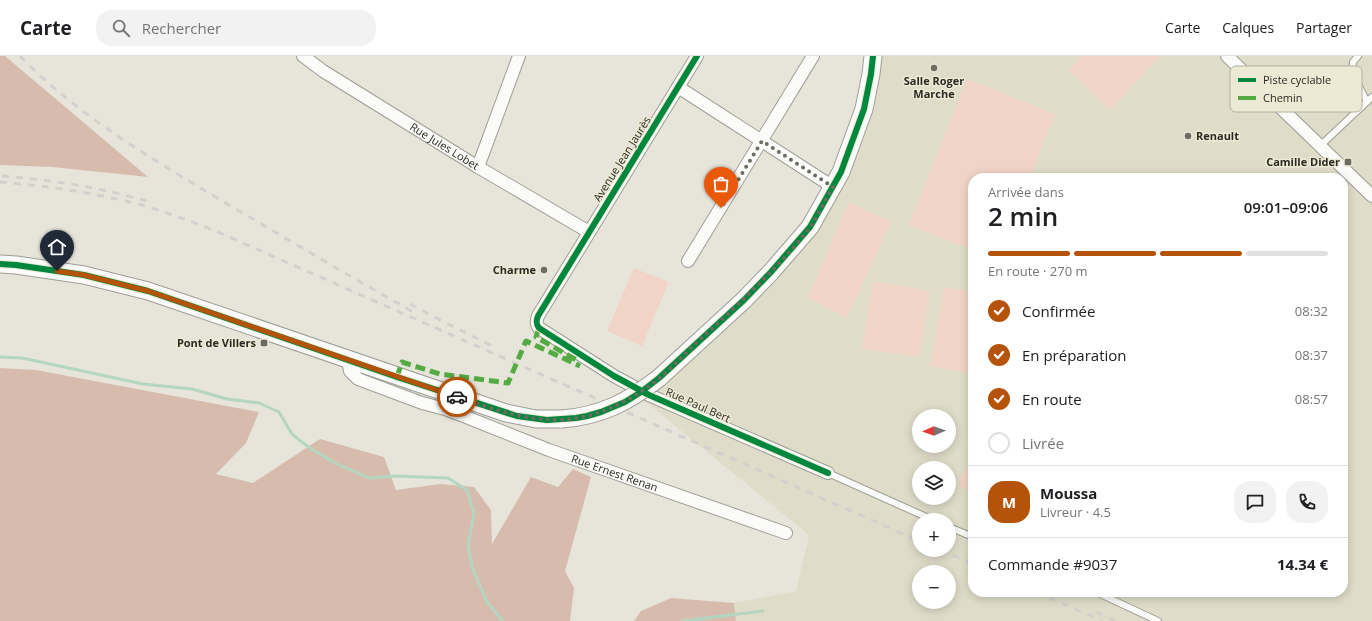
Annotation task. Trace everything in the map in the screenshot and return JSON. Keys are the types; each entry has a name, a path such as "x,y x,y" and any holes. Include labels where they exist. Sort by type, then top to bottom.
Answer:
{"main road":[{"path":"0,264 84,275 148,291 506,413 536,419 562,420 587,416 614,408 659,378 744,300 771,272 810,227 841,172 864,109 873,56"}],"street":[{"name":"Rue Jules Lobet","path":"303,56 323,71 478,167 589,232"},
{"path":"478,167 519,56"},
{"name":"Avenue Jean Jaurès","path":"564,272 697,56"},
{"path":"688,261 813,56"},
{"path":"1227,56 1237,66"},
{"path":"678,87 833,187"},
{"path":"1285,112 1372,196"},
{"name":"Rue Paul Bert","path":"564,272 536,320 536,325 539,328 642,392 828,473"},
{"name":"Rue Ernest Renan","path":"348,360 350,371 358,379 422,403 445,409 549,450 786,533"}],"lane":[{"path":"1353,66 1353,62 1358,56"},
{"path":"1362,92 1367,102"},
{"path":"1362,107 1372,97"},
{"path":"1320,146 1356,112"},
{"name":"Rue Paul Bert","path":"828,473 917,513"},
{"path":"956,530 968,535"},
{"path":"1107,597 1158,621"}],"shaded area":[{"path":"0,56 5,56 148,177 52,167 0,165"},
{"path":"866,56 1372,56 1372,621 736,621 734,603 796,591 809,535 630,389 676,352 734,300 779,254 822,192 849,134 861,92"},
{"path":"1082,56 1160,56 1110,110 1069,70"},
{"path":"967,79 1055,114 1032,173 968,173 968,248 909,225"},
{"path":"849,202 891,222 847,318 808,298"},
{"path":"634,268 669,282 642,346 607,331"},
{"path":"873,281 930,291 919,357 862,349"},
{"path":"944,287 968,291 968,373 930,366"},
{"path":"0,368 36,370 259,412 246,443 216,474 253,483 320,439 384,457 396,490 440,484 474,487 491,510 492,544 531,477 558,487 573,469 591,477 565,571 574,588 570,621 0,621"},
{"path":"968,464 968,490 958,486"},
{"path":"671,598 734,603 736,621 634,621 641,611"}],"waterway":[{"path":"0,357 22,358 143,384 192,389 227,399 259,403 279,412 292,434 307,446 333,462 369,478 396,476 448,478 467,490 474,513 468,545 472,567 487,602 503,621"},
{"path":"682,621 763,611"}],"railway":[{"path":"20,56 65,97 140,151 341,271 415,313"},
{"path":"2,176 75,185 146,201"},
{"path":"0,182 72,190 107,197 142,205 209,228 912,538"},
{"path":"410,304 492,346"},
{"path":"956,557 968,562"},
{"path":"1048,597 1103,621"},
{"path":"1096,612 1116,621"}],"marked path":[{"path":"539,328 536,337 580,362"},
{"path":"397,377 402,362 440,374 508,383 526,341 580,366"}],"cycle path":[{"path":"697,56 538,316 537,324 539,328 614,376 649,395 828,473"},
{"path":"0,264 84,275 148,291 397,377 517,416 547,420 587,416 625,402 659,378 744,300 771,272 810,227 841,172 864,109 873,56"}],"way so far":[{"path":"457,397 517,416 547,420 562,420 587,416 614,408 625,402 659,378 744,300 771,272 810,227 833,187 762,141 721,208"}],"place":[{"name":"Salle Roger Marche","path":"934,68"},
{"name":"Renault","path":"1188,136"},
{"name":"Camille Dider","path":"1348,162"},
{"name":"Charme","path":"544,270"},
{"name":"Pont de Villers","path":"264,343"}],"route":[{"path":"57,271 84,275 148,291 457,397"}]}
